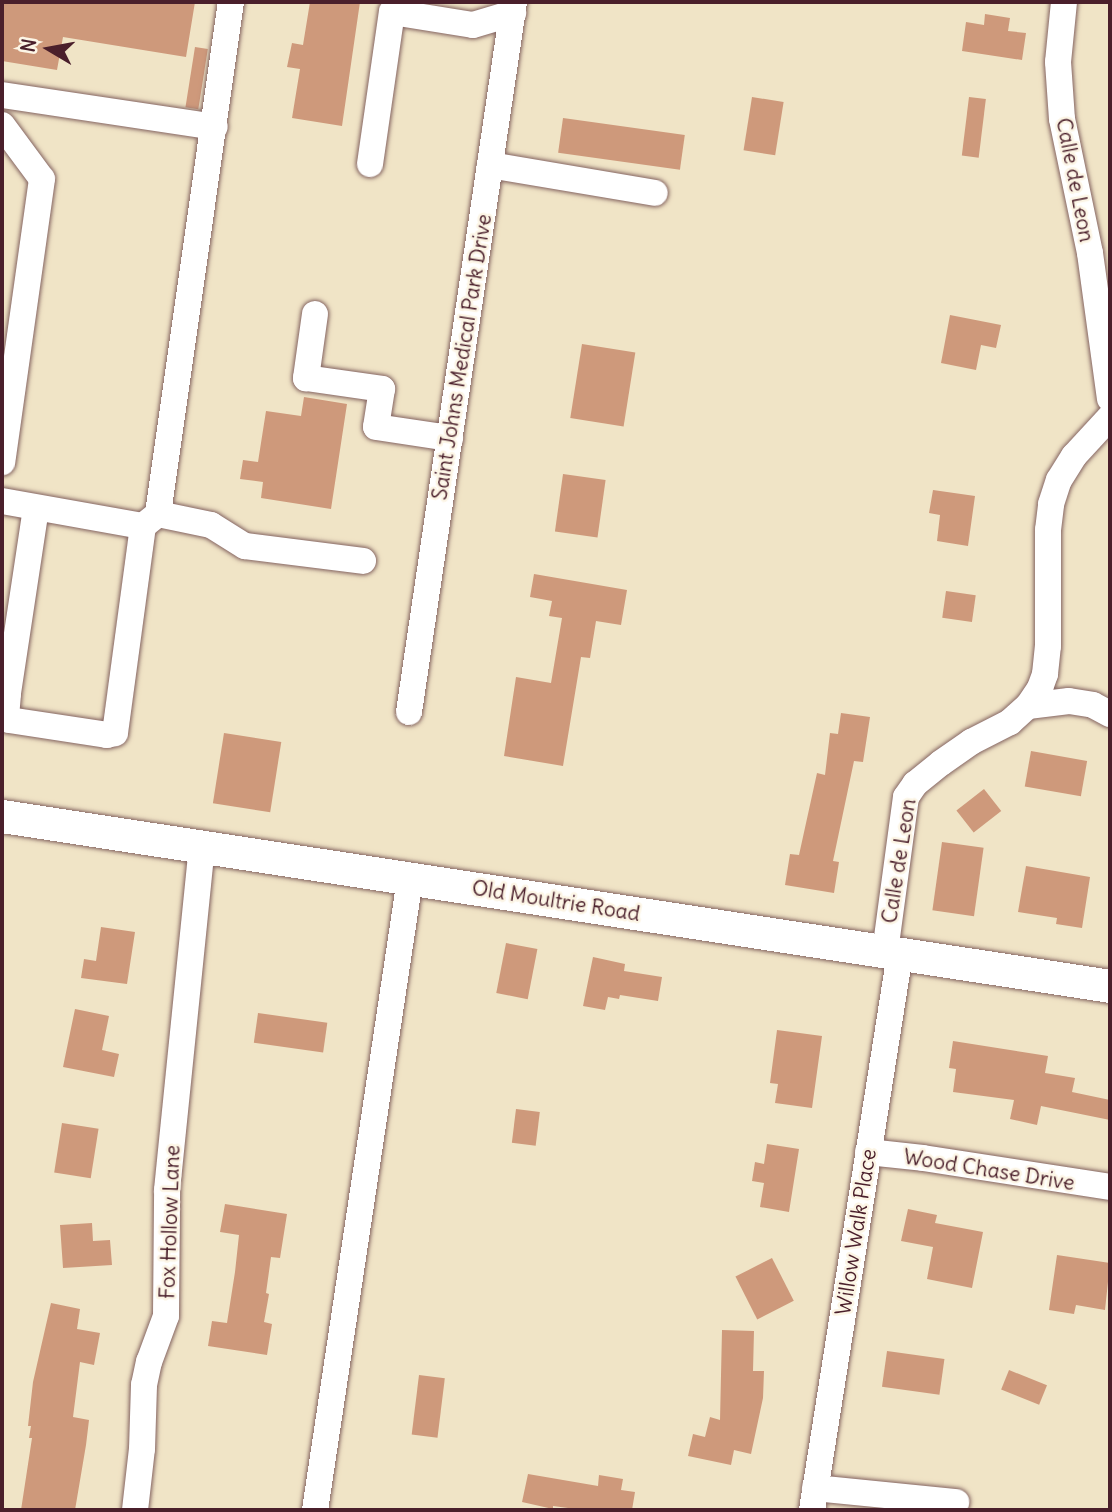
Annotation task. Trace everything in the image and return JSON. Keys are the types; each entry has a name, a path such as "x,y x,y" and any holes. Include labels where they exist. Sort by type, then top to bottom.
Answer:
{"main road":[{"name":"Old Moultrie Road","path":"2,816 1110,986"}],"street":[{"path":"36,508 6,717 9,720 107,735 115,733 215,127 231,2"},
{"name":"Calle de Leon","path":"1064,2 1058,62 1062,119 1090,253 1110,399"},
{"path":"370,164 392,12 473,25 513,7"},
{"name":"Saint Johns Medical Park Drive","path":"409,712 513,7"},
{"path":"2,95 215,127"},
{"path":"2,125 42,179 6,405 2,462"},
{"path":"491,164 655,193"},
{"path":"315,314 306,378 382,389 376,427 450,438"},
{"name":"Calle de Leon","path":"892,953 906,797 915,784 941,763 971,742 1010,722 1028,706 1045,674 1048,530 1051,505 1059,480 1074,456 1110,417"},
{"path":"2,501 36,508 211,526 245,546 363,561"},
{"path":"1028,706 1069,701 1093,705 1110,715"},
{"name":"Fox Hollow Lane","path":"135,1510 142,1449 145,1385 149,1362 166,1316 167,1190 202,847"},
{"path":"315,1510 410,879"},
{"name":"Willow Walk Place","path":"814,1499 868,1152 892,953"},
{"name":"Wood Chase Drive","path":"868,1152 1110,1187"},
{"path":"814,1499 956,1502"}],"building":[{"path":"2,2 195,2 186,57 63,37 57,70 2,61"},
{"path":"310,2 360,2 342,126 292,118 300,69 287,67 292,43 303,45"},
{"path":"985,14 1010,18 1008,31 1026,33 1022,60 962,51 966,22 984,25"},
{"path":"195,47 208,49 198,109 185,107"},
{"path":"752,97 784,102 775,155 744,150"},
{"path":"969,97 986,99 979,158 962,156"},
{"path":"563,118 685,135 680,170 558,153"},
{"path":"950,315 1001,325 996,348 981,345 976,370 941,363"},
{"path":"582,344 635,352 624,427 570,418"},
{"path":"304,397 347,404 331,509 261,498 263,482 240,479 243,460 258,462 266,411 301,416"},
{"path":"563,474 606,480 598,537 555,531"},
{"path":"933,490 975,496 968,546 937,541 940,515 929,513"},
{"path":"534,574 627,590 621,625 596,621 590,658 581,657 563,766 504,756 516,677 551,683 562,618 549,616 552,601 530,597"},
{"path":"946,591 976,595 972,622 942,618"},
{"path":"841,713 870,717 863,762 854,761 833,861 839,862 834,893 785,885 790,854 799,855 817,773 825,775 830,733 838,734"},
{"path":"224,733 281,742 270,812 213,803"},
{"path":"1031,751 1087,761 1081,796 1025,786"},
{"path":"984,789 1001,811 974,833 956,811"},
{"path":"942,842 984,848 974,916 932,910"},
{"path":"1026,866 1090,877 1082,928 1056,924 1057,918 1018,912"},
{"path":"101,927 135,932 127,984 81,978 84,959 96,961"},
{"path":"506,943 537,949 528,999 496,993"},
{"path":"593,957 625,964 624,971 662,977 658,1001 620,995 619,999 608,997 605,1010 583,1006"},
{"path":"75,1009 109,1016 102,1050 119,1054 114,1077 63,1067"},
{"path":"258,1013 327,1023 323,1052 254,1043"},
{"path":"777,1030 822,1036 812,1108 775,1103 778,1084 770,1083"},
{"path":"953,1041 1048,1056 1045,1073 1075,1078 1072,1092 1110,1100 1110,1120 1041,1106 1037,1125 1010,1119 1014,1100 953,1092 956,1069 949,1068"},
{"path":"516,1109 540,1112 536,1146 512,1143"},
{"path":"62,1123 99,1129 91,1178 54,1172"},
{"path":"767,1144 799,1149 789,1212 760,1207 764,1183 752,1181 755,1162 764,1164"},
{"path":"225,1204 287,1214 280,1258 271,1257 264,1322 272,1324 267,1355 208,1346 212,1321 227,1323 235,1272 239,1235 220,1232"},
{"path":"908,1209 937,1215 935,1223 983,1232 972,1288 927,1279 933,1247 901,1241"},
{"path":"92,1223 93,1241 110,1240 112,1265 63,1268 60,1225"},
{"path":"1057,1255 1110,1263 1105,1310 1076,1305 1074,1314 1049,1310"},
{"path":"772,1258 794,1301 757,1319 735,1277"},
{"path":"51,1303 80,1309 77,1329 100,1333 94,1365 80,1362 73,1417 89,1420 86,1445 75,1510 21,1510 32,1438 29,1438 31,1426 28,1426 33,1382"},
{"path":"722,1330 754,1331 753,1371 764,1371 763,1398 751,1454 734,1450 731,1465 688,1456 693,1434 705,1437 710,1417 720,1420"},
{"path":"887,1351 944,1359 939,1395 882,1387"},
{"path":"1009,1370 1047,1385 1039,1405 1001,1389"},
{"path":"419,1375 445,1378 437,1438 412,1435"},
{"path":"528,1474 598,1486 599,1475 623,1479 621,1490 635,1492 632,1510 583,1510 553,1506 553,1509 522,1502"}]}
